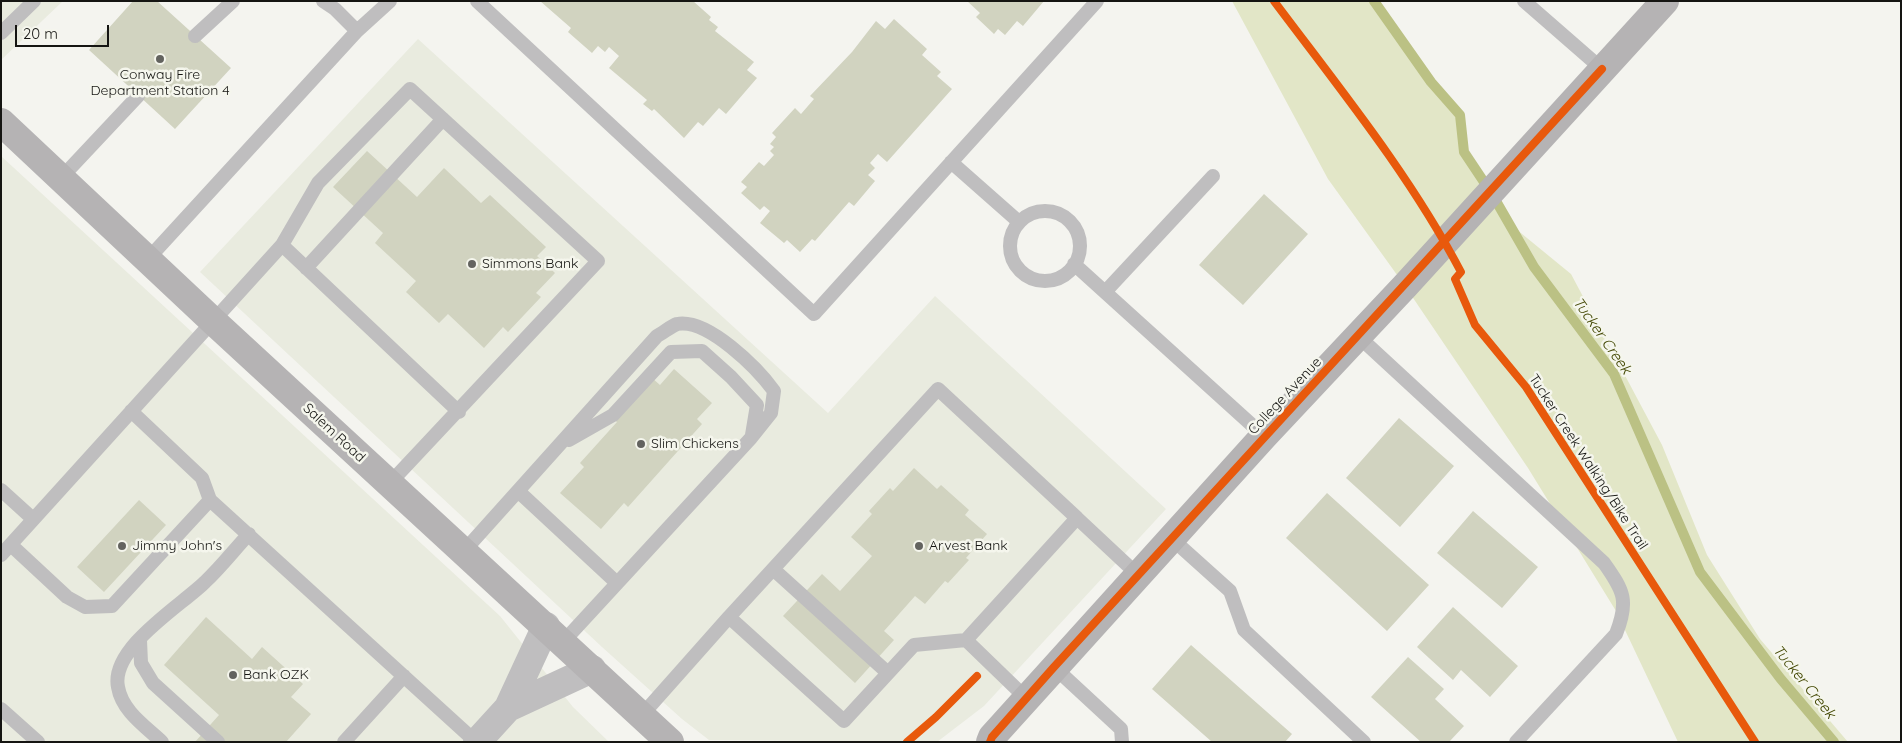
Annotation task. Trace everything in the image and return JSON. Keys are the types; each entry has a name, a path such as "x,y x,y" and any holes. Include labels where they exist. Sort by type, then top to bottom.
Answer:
{"street":[{"name":"College Avenue","path":"986,740 1665,1"},
{"name":"Salem Road","path":"1,122 214,322 670,742"},
{"path":"476,742 508,708 554,634"},
{"path":"508,708 592,669"}],"lane":[{"path":"1,33 34,1"},
{"path":"195,36 233,1"},
{"path":"323,1 357,32"},
{"path":"148,259 357,32 390,1"},
{"path":"477,1 814,314 1097,1"},
{"path":"1524,1 1602,69"},
{"path":"210,500 112,606 85,607 68,597 6,550 214,322 282,244 318,183 410,89 598,261 389,484"},
{"path":"61,178 138,96"},
{"path":"306,268 443,119"},
{"path":"951,162 1019,222"},
{"path":"1105,292 1213,176"},
{"path":"1040,212 1056,213 1071,222 1077,231 1080,242 1079,254 1074,264 1059,278 1049,281 1028,276 1020,270 1010,251 1011,241 1019,222 1029,215 1040,212"},
{"path":"282,244 458,412"},
{"path":"1074,264 1264,436"},
{"path":"464,551 657,336 677,324 696,327 718,336 765,379 774,391 771,412 751,438 617,583 554,634"},
{"path":"1358,336 1604,563 1622,587 1624,615 1616,634 1516,742"},
{"path":"560,444 614,415 671,352 702,351 732,377 757,405 751,438"},
{"path":"642,715 938,389 1138,575"},
{"path":"131,411 202,478 210,500 476,742"},
{"path":"1,490 33,519"},
{"path":"518,491 617,583"},
{"path":"729,617 844,721 914,645 966,640 1077,518"},
{"path":"162,742 125,707 117,685 121,663 153,624 205,583 249,534"},
{"path":"1171,538 1230,591 1244,630 1364,742"},
{"path":"773,570 888,673"},
{"path":"140,640 141,663 153,683 218,742"},
{"path":"966,640 1026,698"},
{"path":"1054,667 1121,729 1122,742"},
{"path":"344,742 404,676"},
{"path":"1,709 38,742"}],"shaded area":[{"path":"1,1 63,1 1,60"},
{"path":"418,39 828,413 935,296 1166,509 984,706 937,742 709,740 682,719 602,647 200,272"},
{"path":"1,156 500,616 573,707 609,742 1,742"}],"green space":[{"path":"1232,1 1374,1 1431,82 1460,115 1464,152 1516,229 1571,274 1662,445 1707,555 1760,639 1848,742 1678,742 1616,611 1528,468 1405,286 1328,179"}],"building":[{"name":"Conway Fire Department Station 4","path":"133,1 157,1 231,68 175,129 89,50"},
{"path":"540,1 693,1 711,17 709,20 718,27 715,31 754,62 747,70 757,78 726,114 719,108 703,126 698,122 684,138 654,109 652,111 643,104 647,100 609,68 619,56 609,47 605,52 598,46 592,53 568,32 571,28"},
{"path":"967,1 1044,1 1023,26 1017,21 1005,35 998,29 994,34 976,17 980,13"},
{"path":"894,19 927,49 922,55 941,72 937,76 952,89 887,162 878,154 870,163 875,168 868,175 875,181 854,206 849,202 815,241 812,239 800,252 787,240 784,243 760,223 770,211 764,206 760,210 741,193 747,187 741,182 759,162 764,166 774,155 770,151 774,147 770,144 776,137 772,133 795,108 801,114 814,99 810,96 852,52 876,21 885,29"},
{"name":"Simmons Bank","path":"367,151 417,197 444,168 481,203 490,195 546,247 537,256 555,273 536,293 541,297 508,332 503,327 484,348 448,314 439,323 406,292 416,281 375,243 383,233 333,187"},
{"path":"1264,194 1308,234 1243,305 1199,265"},
{"name":"Slim Chickens","path":"674,369 712,403 697,419 702,424 628,507 624,503 601,529 560,493 584,467 580,463 617,422 614,420 652,378 660,385"},
{"path":"1399,418 1454,466 1400,527 1346,478"},
{"name":"Arvest Bank","path":"914,468 937,489 941,485 969,510 965,515 987,534 966,558 969,560 948,583 945,581 925,604 915,596 884,631 894,640 855,683 783,616 822,574 840,591 872,556 851,537 872,514 869,511 890,488 893,491"},
{"path":"1327,493 1429,585 1387,631 1286,538"},
{"name":"Jimmy John's","path":"139,500 166,525 104,592 77,567"},
{"path":"1473,511 1538,567 1502,608 1437,553"},
{"path":"1453,607 1518,666 1490,697 1461,670 1453,680 1417,647"},
{"name":"Bank OZK","path":"206,617 252,659 262,647 303,684 291,697 311,714 286,742 195,742 219,715 164,665"},
{"path":"1191,645 1292,734 1285,742 1212,742 1152,689"},
{"path":"1408,657 1444,689 1435,699 1464,726 1449,742 1421,742 1371,697"}],"waterway":[{"name":"Tucker Creek","path":"1374,1 1431,82 1460,115 1464,152 1492,194 1534,267 1614,374 1700,572 1780,678 1834,742"}],"cycle path":[{"name":"Tucker Creek Walking/Bike Trail","path":"1274,1 1349,100 1420,201 1461,272 1455,279 1475,325 1526,387 1755,742"},
{"path":"990,742 992,737 1054,667 1602,69"},
{"path":"907,742 936,717 977,676"}],"place":[{"name":"Conway Fire Department Station 4","path":"160,59"},
{"name":"Simmons Bank","path":"472,264"},
{"name":"Slim Chickens","path":"641,444"},
{"name":"Jimmy John's","path":"122,546"},
{"name":"Arvest Bank","path":"919,546"},
{"name":"Bank OZK","path":"233,675"}]}
